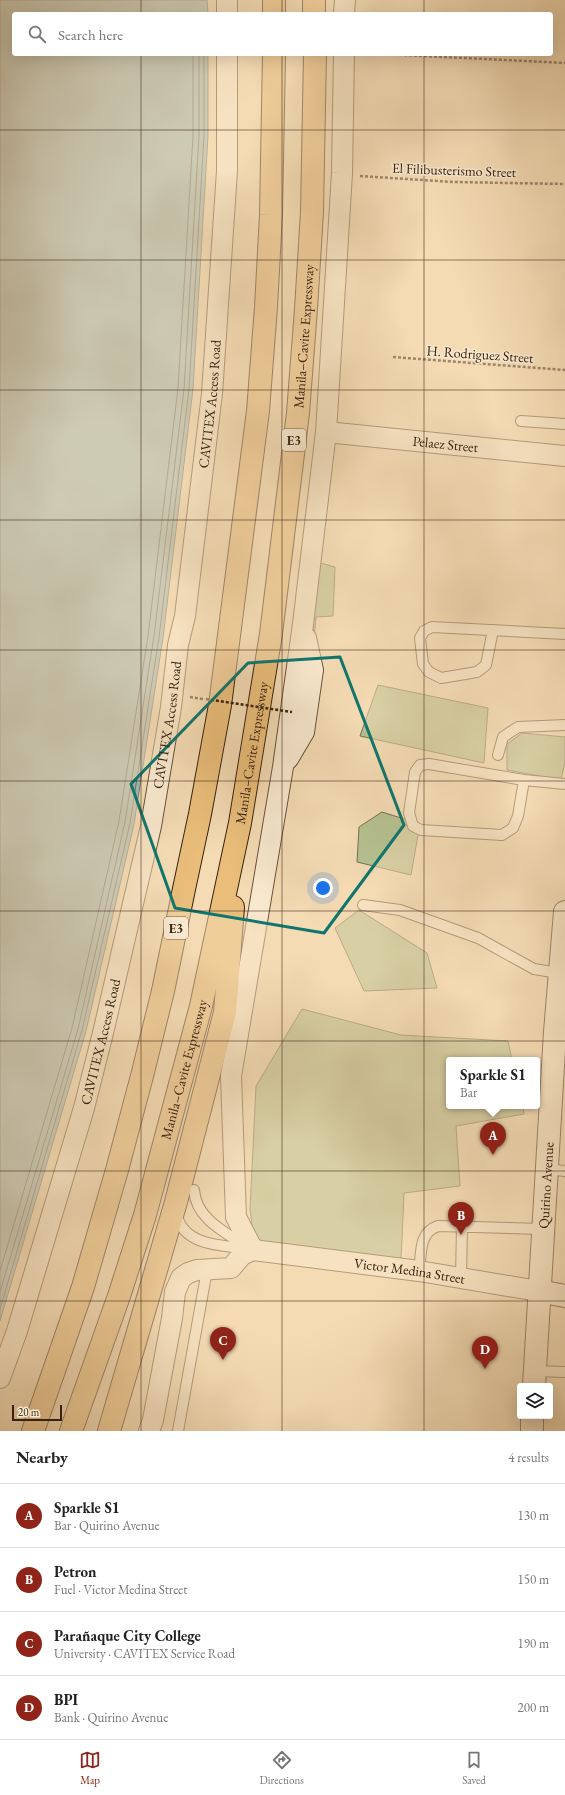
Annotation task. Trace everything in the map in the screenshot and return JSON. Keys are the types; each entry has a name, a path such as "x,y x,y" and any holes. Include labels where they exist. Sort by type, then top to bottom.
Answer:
{"highway":[{"path":"274,0 274,12"},
{"path":"314,0 314,12"},
{"name":"E3","path":"33,1431 83,1287 117,1170 142,1076 163,991 189,867 220,705 258,411 271,215 274,56"},
{"name":"Manila–Cavite Expressway","path":"71,1431 119,1296 157,1172 201,1006 240,822 271,634 298,412 312,212 314,56"},
{"path":"109,1431 180,1187 225,1012 240,822"}],"main road":[{"name":"Quirino Avenue","path":"534,1378 542,1229 555,1170 560,1033 559,973 564,923"},
{"name":"Victor Medina Street","path":"538,1291 565,1296"},
{"path":"532,1419 532,1431"}],"street":[{"path":"227,0 227,12"},
{"path":"344,0 344,12"},
{"name":"CAVITEX Access Road","path":"0,1378 17,1331 84,1108 151,826 171,707 178,645 184,616 212,394 226,171 227,56"},
{"path":"149,1431 155,1412 172,1318 175,1292 181,1278 188,1273 197,1270 231,1268 242,1255 253,1250 236,1218 231,1076 283,767 304,732 313,670 303,624 326,432 342,174 344,56"},
{"name":"Pelaez Street","path":"326,432 565,456"},
{"name":"Victor Medina Street","path":"253,1250 419,1271 538,1291"}],"lane":[{"path":"521,421 565,424"},
{"path":"493,630 486,664 477,672 442,678 428,672 423,664 420,638 424,631 432,627 493,630 565,634"},
{"path":"498,756 503,737 518,727 565,725"},
{"path":"524,780 518,816 513,828 502,835 421,830 413,826 409,813 415,772 420,765 429,764 524,780 565,784"},
{"path":"363,905 400,910 478,938 534,969 559,973"},
{"path":"194,1190 197,1205 208,1220 253,1250"},
{"path":"177,1216 182,1228 197,1239 207,1243 253,1250"},
{"path":"419,1271 424,1236 429,1229 438,1226 542,1229"},
{"path":"460,1278 462,1227"},
{"path":"178,1431 207,1270"},
{"path":"534,1378 565,1372"}],"path":[{"path":"449,56 565,63"},
{"name":"El Filibusterismo Street","path":"342,174 454,182 565,184"},
{"name":"H. Rodriguez Street","path":"393,357 565,370"},
{"path":"182,696 292,712"}],"highlighted area":[{"path":"340,657 404,825 324,933 175,908 131,784 248,663"}],"green space":[{"path":"313,561 335,567 333,616 316,617 314,638 308,637"},
{"path":"378,685 488,708 484,763 360,736"},
{"path":"522,733 565,737 565,762 561,780 507,770 507,744"},
{"path":"382,812 420,824 411,875 357,862 359,827"},
{"path":"359,910 427,953 437,988 364,991 335,928"},
{"path":"302,1009 401,1035 508,1041 511,1057 446,1057 446,1109 523,1109 524,1114 456,1126 460,1186 404,1193 401,1261 254,1240 250,1209 256,1086"}],"water":[{"path":"0,0 207,0 208,12 12,12 12,56 208,56 208,136 193,389 163,638 134,824 86,1031 0,1321"}],"place":[{"name":"Sparkle S1","path":"493,1155"},
{"name":"Petron","path":"461,1235"},
{"name":"Parañaque City College","path":"223,1360"},
{"name":"BPI","path":"485,1369"}]}
